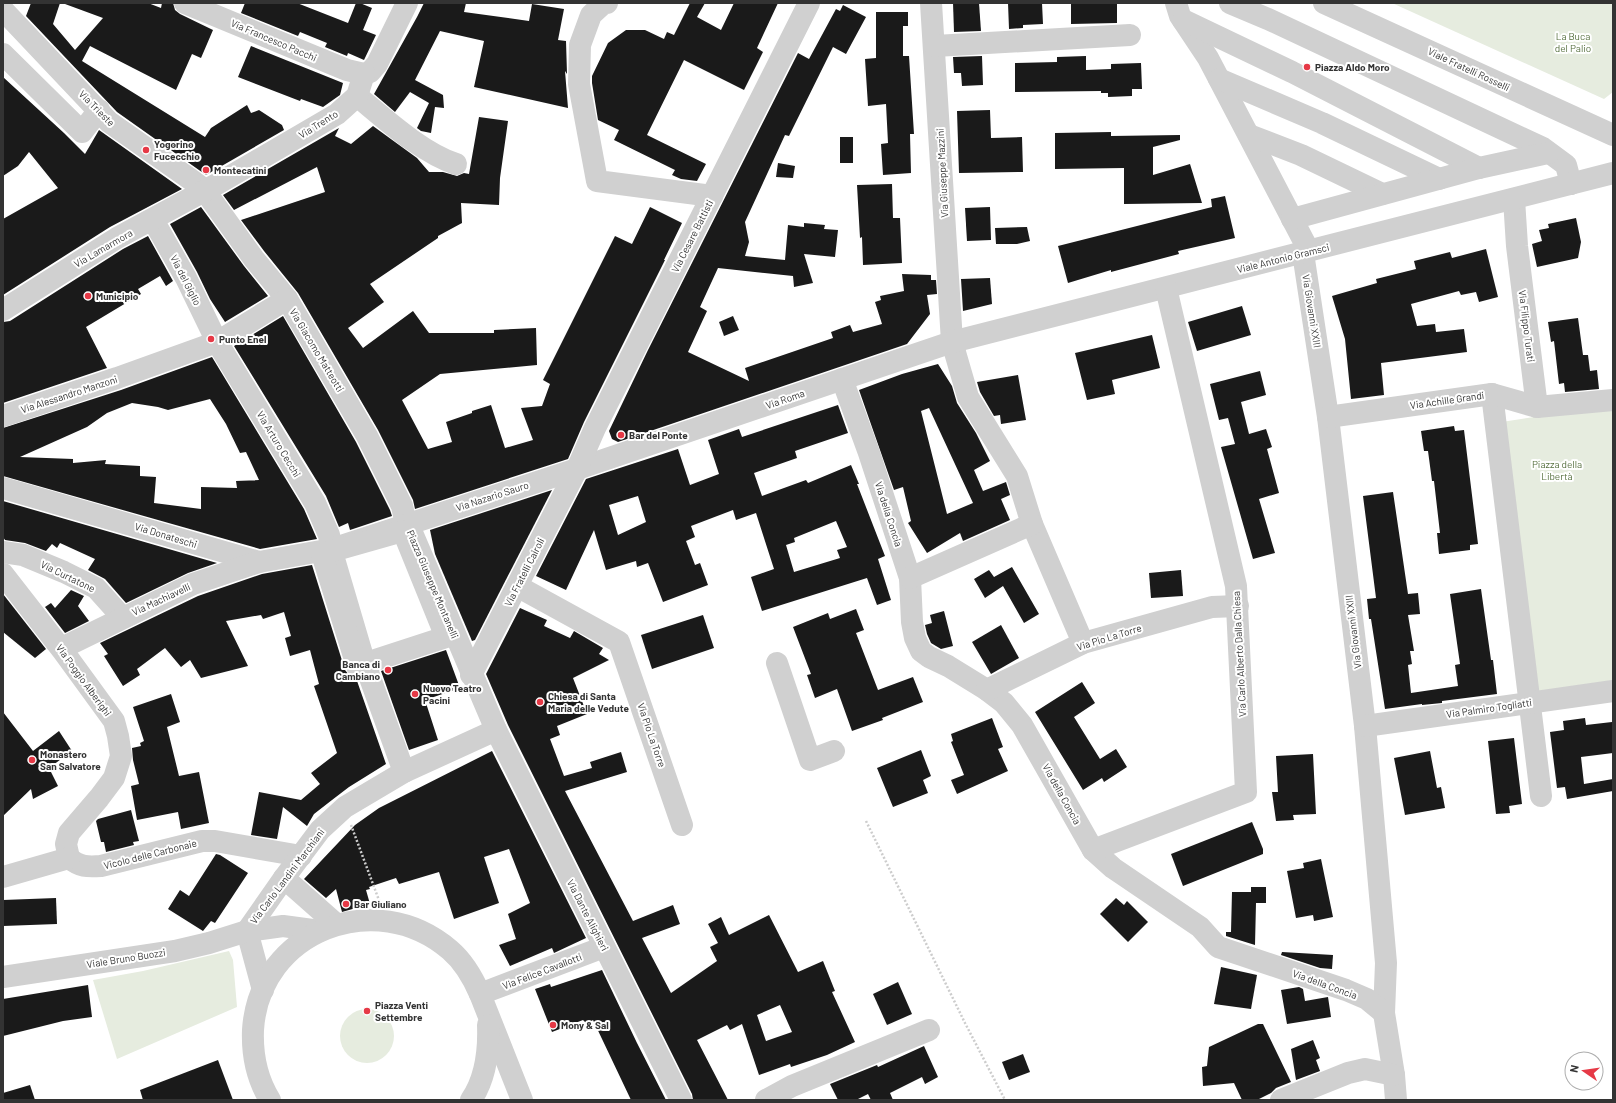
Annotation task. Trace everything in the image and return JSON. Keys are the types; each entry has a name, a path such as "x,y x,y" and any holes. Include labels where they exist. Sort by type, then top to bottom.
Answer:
{"street":[{"name":"Via Francesco Pacchi","path":"185,3 347,70 364,74"},
{"path":"407,3 377,64 370,72 364,74 357,96 442,160 456,164"},
{"path":"607,3 591,15 580,46 579,84 597,181 712,196"},
{"name":"Via Cesare Battisti","path":"577,469 595,428 809,3"},
{"name":"Via Giuseppe Mazzini","path":"931,3 935,46 952,342 968,397 1017,476 1032,524 1083,644"},
{"path":"1230,3 1268,19 1543,148 1566,165 1570,184"},
{"name":"Viale Fratelli Rosselli","path":"1324,3 1613,135"},
{"path":"1179,11 1292,72 1479,168"},
{"name":"Via Giovanni XXIII","path":"1179,11 1208,58 1249,135 1292,219 1306,252 1328,417 1364,726 1386,963 1384,1013"},
{"name":"Via Trieste","path":"6,12 109,122 205,190"},
{"path":"935,46 1130,35"},
{"path":"3,54 82,132 98,110"},
{"path":"1219,79 1322,123 1439,179"},
{"name":"Via Trento","path":"205,190 337,114 357,96"},
{"path":"1249,135 1301,155 1382,194"},
{"path":"1292,219 1479,168 1548,152"},
{"name":"Viale Antonio Gramsci","path":"952,342 1613,173"},
{"name":"Via Lamarmora","path":"3,310 117,238 153,220 205,190"},
{"name":"Via Giacomo Matteotti","path":"205,190 254,259 287,299 367,436 402,506 406,524"},
{"name":"Via Filippo Turati","path":"1514,199 1517,246 1537,407"},
{"name":"Via Filippo Turati","path":"1479,208 1504,225 1517,246"},
{"name":"Via del Giglio","path":"153,220 186,278 217,342"},
{"name":"Via Carlo Alberto Dalla Chiesa","path":"1093,850 1246,792 1236,586 1166,288"},
{"name":"Via Alessandro Manzoni","path":"3,416 134,372 217,342 287,299"},
{"name":"Via Arturo Cecchi","path":"217,342 315,503 330,535 332,550"},
{"name":"Via Roma","path":"577,469 952,342"},
{"name":"Via della Concia","path":"842,380 869,453 910,578 912,622 915,638 921,651 987,690 1004,703 1022,725 1093,850 1113,868 1200,927 1218,947 1346,990 1367,1000 1384,1013"},
{"path":"1492,394 1541,796"},
{"name":"Via Achille Grandi","path":"1328,417 1492,394 1537,407 1613,400"},
{"path":"595,428 599,446 610,454 619,455"},
{"name":"Via Nazario Sauro","path":"406,524 577,469"},
{"name":"Via Fratelli Cairoli","path":"471,675 577,469"},
{"name":"Via Donateschi","path":"3,488 259,562 332,550"},
{"name":"Piazza Giuseppe Montanelli","path":"332,550 406,524 414,535 471,675 496,730"},
{"path":"910,578 1032,524"},
{"name":"Piazza Giuseppe Montanelli","path":"332,550 403,531 446,637 365,664"},
{"path":"332,550 365,664 404,772"},
{"name":"Via Curtatone","path":"3,552 23,555 64,572 96,588 122,617"},
{"name":"Via Machiavelli","path":"68,645 122,617 193,584 259,562"},
{"name":"Via Poggio Alberighi","path":"3,574 63,651 114,721 118,736 121,756 114,778 69,833 66,844 69,858"},
{"name":"Via Pio La Torre","path":"517,586 619,642 682,825"},
{"name":"Via Pio La Torre","path":"987,690 1083,644 1212,607 1238,606"},
{"path":"777,662 810,760 834,751"},
{"name":"Via Palmiro Togliatti","path":"1364,726 1613,691"},
{"name":"Via Carlo Landini Marchiani","path":"247,931 320,830 345,808 404,772 496,730"},
{"name":"Via Dante Alighieri","path":"496,730 681,1100"},
{"name":"Vicolo delle Carbonaie","path":"69,858 84,867 101,866 195,843 209,841 236,844 301,856"},
{"path":"3,877 69,858"},
{"path":"284,878 328,928"},
{"path":"270,1100 258,1076 252,1041 256,1006 262,990 286,955 302,941 328,928 353,921 369,919 386,920 404,924 420,930 450,950 462,963 473,978 522,1100"},
{"path":"262,990 247,931 283,926 328,928"},
{"name":"Viale Bruno Buozzi","path":"3,977 175,950 209,943 247,931"},
{"name":"Via Felice Cavallotti","path":"480,994 604,947"},
{"path":"471,1100 479,1083 488,1054 488,1024 480,994"},
{"path":"1384,1013 1394,1075 1396,1100"},
{"path":"766,1100 792,1086 929,1030"},
{"path":"1281,1100 1348,1073 1365,1069 1394,1075"}],"path":[{"path":"345,808 386,920"},
{"path":"866,821 965,1023 1005,1100"}],"green space":[{"name":"La Buca del Palio","path":"1392,3 1613,3 1613,92 1604,99"},
{"name":"Piazza della Libertà","path":"1613,405 1613,691 1530,702 1495,423"},
{"path":"229,951 233,960 237,1007 117,1059 93,980 143,971"},
{"path":"362,1009 372,1009 382,1013 390,1021 394,1031 394,1041 390,1051 382,1059 372,1063 362,1063 352,1059 344,1051 340,1041 340,1031 344,1021 352,1013"}],"building":[{"path":"31,3 60,3 53,24 75,50 103,18 65,3 148,3 161,8 162,3 173,3 175,10 180,14 213,30 201,58 192,54 176,90 90,46 82,61 205,137 211,128 247,105 251,113 259,110 282,125 284,130 206,175 117,112 26,16"},
{"path":"245,3 297,3 348,23 356,3 360,3 372,8 363,30 376,35 364,60 348,53 347,56 325,47 327,43 300,32 298,36 241,13"},
{"path":"424,3 466,3 464,12 529,21 532,4 564,9 558,40 566,41 567,74 565,71 568,108 474,87 484,41 440,31 415,80 443,95 444,108 435,107 431,133 421,131 417,128 429,103 410,92 395,112 374,94"},
{"path":"690,3 705,3 697,17 721,30 734,3 778,3 757,48 763,52 744,90 684,60 647,135 706,164 697,181 681,179 672,175 675,170 614,140 619,130 598,120 592,83 592,76 608,43 626,30 645,30 664,39 667,32 674,35"},
{"path":"953,3 979,3 981,31 954,32"},
{"path":"1008,3 1042,3 1043,24 1023,25 1023,28 1009,29"},
{"path":"1071,3 1117,3 1117,23 1071,24"},
{"path":"843,5 866,17 846,54 833,47 789,136 785,135 745,222 749,242 745,256 785,260 788,225 804,227 804,223 825,225 824,229 838,230 835,257 804,254 813,283 794,287 793,276 718,268 700,307 707,311 688,352 749,381 745,368 833,338 831,332 850,325 853,332 882,324 875,302 881,300 880,296 904,291 902,274 931,275 931,280 936,280 937,294 927,295 930,314 907,344 618,442 612,439 609,431 648,350 798,53 809,59 836,9 840,11"},
{"path":"876,12 908,12 908,26 903,26 903,56 909,56 914,134 910,134 911,173 883,175 881,144 888,143 886,104 868,106 865,59 876,58"},
{"path":"251,46 343,83 340,95 323,107 301,99 300,101 238,77"},
{"path":"982,56 983,85 962,86 961,73 954,73 953,57"},
{"path":"1086,56 1086,70 1111,69 1111,64 1141,63 1142,89 1132,89 1132,96 1108,97 1108,93 1101,93 1101,91 1015,92 1015,63 1057,62 1057,57"},
{"path":"3,77 85,154 99,130 182,189 110,227 3,295 3,219 58,188 29,152 18,166 3,176"},
{"path":"990,110 991,138 1022,137 1023,172 959,173 957,111"},
{"path":"479,117 508,121 500,178 499,205 461,203 462,223 438,236 438,238 370,284 384,302 348,328 363,348 413,311 429,333 494,333 494,330 536,328 537,365 440,374 402,400 428,449 452,442 446,422 491,405 505,448 533,440 521,408 542,406 550,384 543,380 615,236 632,244 650,207 682,223 584,422 568,459 415,509 413,500 378,430 298,293 241,220 325,192 317,167 234,210 223,195 339,128 335,136 351,144 373,126 417,158 429,172 443,172 457,176 464,173 469,174"},
{"path":"1111,132 1111,136 1180,135 1180,140 1153,147 1153,175 1190,164 1202,203 1124,204 1124,168 1055,169 1055,133"},
{"path":"840,137 853,137 853,163 840,163"},
{"path":"778,163 795,166 793,178 776,177"},
{"path":"892,184 893,218 900,218 902,263 863,265 857,185"},
{"path":"1225,196 1235,238 1178,251 1179,254 1111,272 1111,270 1068,283 1058,246 1212,207 1211,199"},
{"path":"201,207 268,296 225,322 210,299 197,272 170,224"},
{"path":"990,207 991,240 967,241 965,208"},
{"path":"1576,218 1581,242 1578,258 1537,267 1532,244 1542,241 1539,230 1549,228 1548,224"},
{"path":"1027,227 1030,241 1017,244 996,244 995,228"},
{"path":"148,236 173,281 166,286 160,276 138,289 141,294 86,327 107,368 3,403 3,322 10,321 123,249"},
{"path":"1486,249 1498,297 1479,302 1476,292 1461,295 1459,291 1411,304 1417,326 1435,324 1436,332 1464,329 1467,352 1381,363 1384,395 1351,399 1345,339 1332,296 1377,283 1376,279 1416,269 1414,261 1450,252 1452,258"},
{"path":"990,278 992,304 963,311 961,279"},
{"path":"1242,306 1251,335 1197,351 1188,322"},
{"path":"283,316 356,442 392,516 350,530 348,523 339,527 326,496 234,346"},
{"path":"733,316 739,330 724,336 719,322"},
{"path":"1578,318 1583,355 1588,355 1590,371 1597,370 1599,389 1565,392 1564,383 1559,384 1554,341 1551,342 1548,322"},
{"path":"1152,335 1160,368 1112,380 1115,394 1087,400 1075,353"},
{"path":"212,357 304,509 317,539 260,549 3,476 3,428 121,390","holes":["210,399 226,424 240,453 246,452 259,480 236,481 237,488 201,487 201,509 154,503 156,477 140,476 140,466 105,464 106,460 73,463 73,459 20,457 87,427 107,413 132,403 168,410"]},
{"path":"938,364 952,386 957,403 976,433 990,461 974,470 983,491 1006,482 1010,495 1001,499 1010,520 963,541 960,533 927,553 908,523 911,521 903,487 894,490 859,390 902,374","holes":["929,408 973,503 947,514 921,411"]},
{"path":"1260,371 1266,395 1241,402 1249,434 1266,429 1272,447 1267,449 1279,493 1259,499 1275,553 1253,559 1221,447 1235,444 1228,418 1219,420 1210,384"},
{"path":"1018,375 1026,420 1001,424 1000,415 994,416 980,392 977,382"},
{"path":"838,405 848,433 795,451 797,458 754,473 762,496 806,480 808,483 851,465 885,556 878,559 891,600 877,605 867,578 762,611 751,577 774,569 756,513 736,520 733,510 691,526 695,537 686,541 695,565 700,563 708,585 663,602 648,563 637,567 636,561 606,570 594,530 566,590 536,576 586,479 678,449 690,485 719,474 708,440 739,429 742,437","holes":["638,496 646,522 618,535 609,505","836,521 847,547 837,550 840,558 794,572 786,545 795,542 794,538"]},
{"path":"1454,426 1455,431 1464,430 1478,544 1470,545 1470,550 1439,554 1437,533 1440,533 1434,481 1432,481 1428,451 1424,451 1421,431"},
{"path":"552,490 475,640 472,641 435,554 430,530"},
{"path":"1393,492 1408,594 1418,593 1420,614 1408,615 1414,651 1410,651 1412,664 1408,665 1411,693 1458,686 1455,665 1460,664 1450,594 1481,589 1497,694 1442,701 1442,703 1385,709 1371,619 1369,619 1367,599 1376,598 1363,496"},
{"path":"3,501 217,563 188,573 126,603 105,579 88,570 95,559 60,543 57,548 52,544 46,551 25,543 5,540 3,537"},
{"path":"312,565 345,670 349,675 356,678 386,764 349,787 314,814 307,826 283,807 277,839 251,835 259,792 301,800 320,784 311,773 337,753 314,686 319,684 310,650 290,656 285,638 291,636 284,612 263,619 261,615 226,621 248,666 201,678 190,660 181,667 165,648 137,669 140,675 123,686 104,656 108,654 100,643 198,596 262,574"},
{"path":"1012,567 1039,614 1024,623 1003,586 985,598 974,579 989,570 994,577"},
{"path":"1181,570 1183,596 1151,598 1149,573"},
{"path":"71,590 84,596 78,606 89,621 65,633 45,607 51,603 55,608"},
{"path":"3,594 46,649 35,658 3,632"},
{"path":"520,608 547,620 544,626 570,638 574,631 603,648 599,654 609,660 573,678 587,714 557,726 560,735 550,739 564,776 592,768 590,762 621,752 627,772 565,791 633,921 673,905 680,924 642,938 671,993 717,961 710,947 718,943 708,924 721,917 729,935 769,915 798,972 823,961 835,991 832,992 855,1042 827,1055 791,1067 790,1064 759,1075 742,1024 730,1030 727,1025 697,1040 728,1100 693,1100 692,1094 508,725 486,674","holes":["780,1005 792,1032 766,1041 757,1015"]},
{"path":"856,609 864,630 856,633 878,690 913,677 923,702 882,718 883,720 852,731 837,689 815,698 807,675 811,674 793,627 828,613 830,619"},
{"path":"944,611 953,646 941,649 931,643 925,625 932,623 930,615"},
{"path":"703,615 714,648 652,669 641,635"},
{"path":"1001,625 1019,658 991,674 972,642"},
{"name":"Nuovo Teatro Pacini","path":"446,650 460,688 425,700 438,740 409,750 381,671"},
{"path":"1082,682 1095,703 1074,717 1100,759 1116,749 1127,767 1104,782 1102,778 1083,790 1035,712"},
{"path":"171,694 180,722 167,727 179,776 199,772 209,823 181,829 178,812 137,820 131,786 139,784 133,760 132,748 141,746 140,743 144,741 133,707"},
{"name":"Monastero San Salvatore","path":"3,712 33,751 59,731 72,751 49,768 58,786 33,799 31,789 3,816"},
{"path":"992,718 1003,747 998,749 1008,771 957,794 951,780 964,775 951,742 953,741 951,734"},
{"path":"1585,718 1586,725 1612,722 1613,753 1581,757 1584,784 1613,779 1613,791 1567,799 1565,787 1557,788 1550,732 1564,730 1563,721"},
{"path":"1514,738 1522,804 1509,806 1510,813 1496,814 1488,741"},
{"path":"921,750 931,776 923,780 928,793 893,807 877,768"},
{"path":"492,751 586,938 554,953 552,948 510,966 499,945 516,939 508,914 530,903 509,849 484,857 499,903 454,919 439,872 399,884 396,878 369,887 370,889 366,890 370,904 342,912 336,889 326,898 304,879 355,825 379,808"},
{"path":"1430,751 1437,788 1441,787 1445,808 1405,815 1394,758"},
{"path":"1313,754 1316,814 1293,815 1294,820 1276,821 1272,792 1278,792 1276,756"},
{"path":"131,810 139,841 133,842 134,845 106,852 104,842 101,842 96,821 98,819"},
{"path":"1252,822 1263,849 1263,854 1183,886 1171,854"},
{"path":"216,854 248,873 215,923 211,921 203,931 168,909 180,890 189,896"},
{"path":"1321,859 1333,917 1314,921 1313,915 1296,918 1287,871 1304,868 1303,863"},
{"path":"1251,887 1266,887 1266,903 1256,903 1255,945 1226,936 1226,932 1231,932 1232,892 1251,892"},
{"path":"56,898 57,924 3,926 3,900"},
{"path":"1116,898 1124,905 1127,901 1148,922 1128,942 1100,914"},
{"path":"1282,952 1333,955 1332,969 1320,968 1281,955"},
{"path":"1221,967 1257,975 1251,1009 1214,1004"},
{"path":"602,970 666,1100 631,1100 593,1020 587,1024 583,1020 552,1032 535,989 550,984 551,987"},
{"path":"898,982 912,1014 887,1025 873,994"},
{"path":"88,985 92,1017 63,1021 3,1036 3,999"},
{"path":"1299,987 1303,989 1305,1001 1328,997 1331,1017 1287,1024 1281,990"},
{"path":"1258,1024 1263,1024 1291,1082 1276,1088 1271,1093 1257,1100 1242,1100 1234,1083 1203,1086 1202,1067 1207,1066 1209,1047"},
{"path":"1313,1040 1320,1058 1316,1060 1320,1071 1296,1080 1291,1049"},
{"path":"924,1046 938,1077 925,1084 922,1077 890,1093 893,1100 871,1100 868,1094 856,1100 838,1100 830,1084 877,1065 878,1067"},
{"path":"1023,1054 1030,1072 1009,1080 1002,1062"},
{"path":"218,1060 233,1100 143,1100 140,1090"},
{"path":"30,1085 35,1100 3,1100 3,1093"}],"place":[{"name":"Piazza Aldo Moro","path":"1307,67"},
{"name":"Yogorino Fucecchio","path":"146,150"},
{"name":"Montecatini","path":"206,170"},
{"name":"Municipio","path":"88,296"},
{"name":"Punto Enel","path":"211,339"},
{"name":"Bar del Ponte","path":"621,435"},
{"name":"Banca di Cambiano","path":"388,670"},
{"name":"Nuovo Teatro Pacini","path":"415,694"},
{"name":"Chiesa di Santa Maria delle Vedute","path":"540,702"},
{"name":"Monastero San Salvatore","path":"32,760"},
{"name":"Bar Giuliano","path":"346,904"},
{"name":"Piazza Venti Settembre","path":"367,1011"},
{"name":"Mony & Sal","path":"553,1025"}]}
